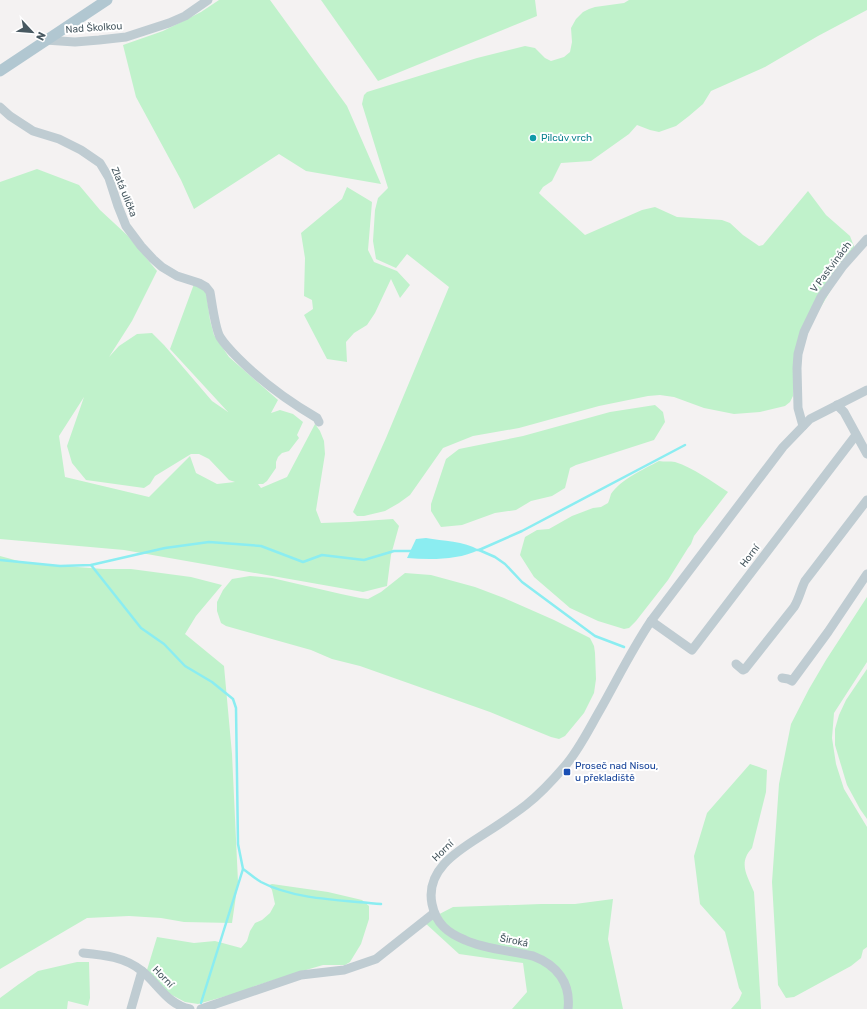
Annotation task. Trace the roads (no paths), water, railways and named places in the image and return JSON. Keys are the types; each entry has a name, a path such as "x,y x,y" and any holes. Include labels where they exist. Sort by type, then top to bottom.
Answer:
{"main road":[{"path":"0,71 107,0"}],"street":[{"name":"Nad Školkou","path":"45,40 75,42 126,37 169,23 184,16 208,0"},
{"name":"Zlatá ulička","path":"0,107 10,116 33,131 59,139 81,150 100,163 109,178 126,226 141,246 162,267 177,276 199,283 206,287 210,292 220,336 230,350 277,392 317,418 319,422"},
{"name":"V Pastvinách","path":"803,426 798,408 797,368 798,354 804,332 821,297 843,266 867,238"},
{"name":"Horní","path":"434,913 431,901 432,889 440,868 460,849 510,817 527,804 566,765 587,734 651,621 783,447 810,419 867,390"},
{"path":"837,405 844,412 867,454"},
{"name":"Horní","path":"651,621 692,650 856,435"},
{"path":"736,664 743,670 745,669 794,607 805,581 867,500"},
{"path":"782,678 788,679 791,683 867,574"},
{"path":"201,1009 301,975 344,970 376,959 434,913"},
{"name":"Široká","path":"434,913 444,928 467,941 533,956 550,965 558,972 564,982 568,998 568,1009"},
{"name":"Horní","path":"83,953 104,955 133,964 142,971 169,999 190,1009"},
{"path":"131,1009 142,971"}],"water":[{"path":"426,538 460,543 479,550 462,556 444,558 407,558 416,539"}],"waterway":[{"path":"479,550 522,531 685,445"},
{"path":"0,560 60,566 91,565 165,548 209,542 261,546 303,562 322,555 364,560 394,551 412,551"},
{"path":"477,550 495,557 505,564 522,582 595,636 624,647"},
{"path":"91,565 141,628 164,644 185,666 212,682 233,699 236,708 238,844 243,869 256,879 274,888 304,896 381,904"},
{"path":"201,1003 243,869"}],"place":[{"name":"Pilcův vrch","path":"533,138"},
{"name":"Proseč nad Nisou, u překladiště","path":"567,772"}]}
